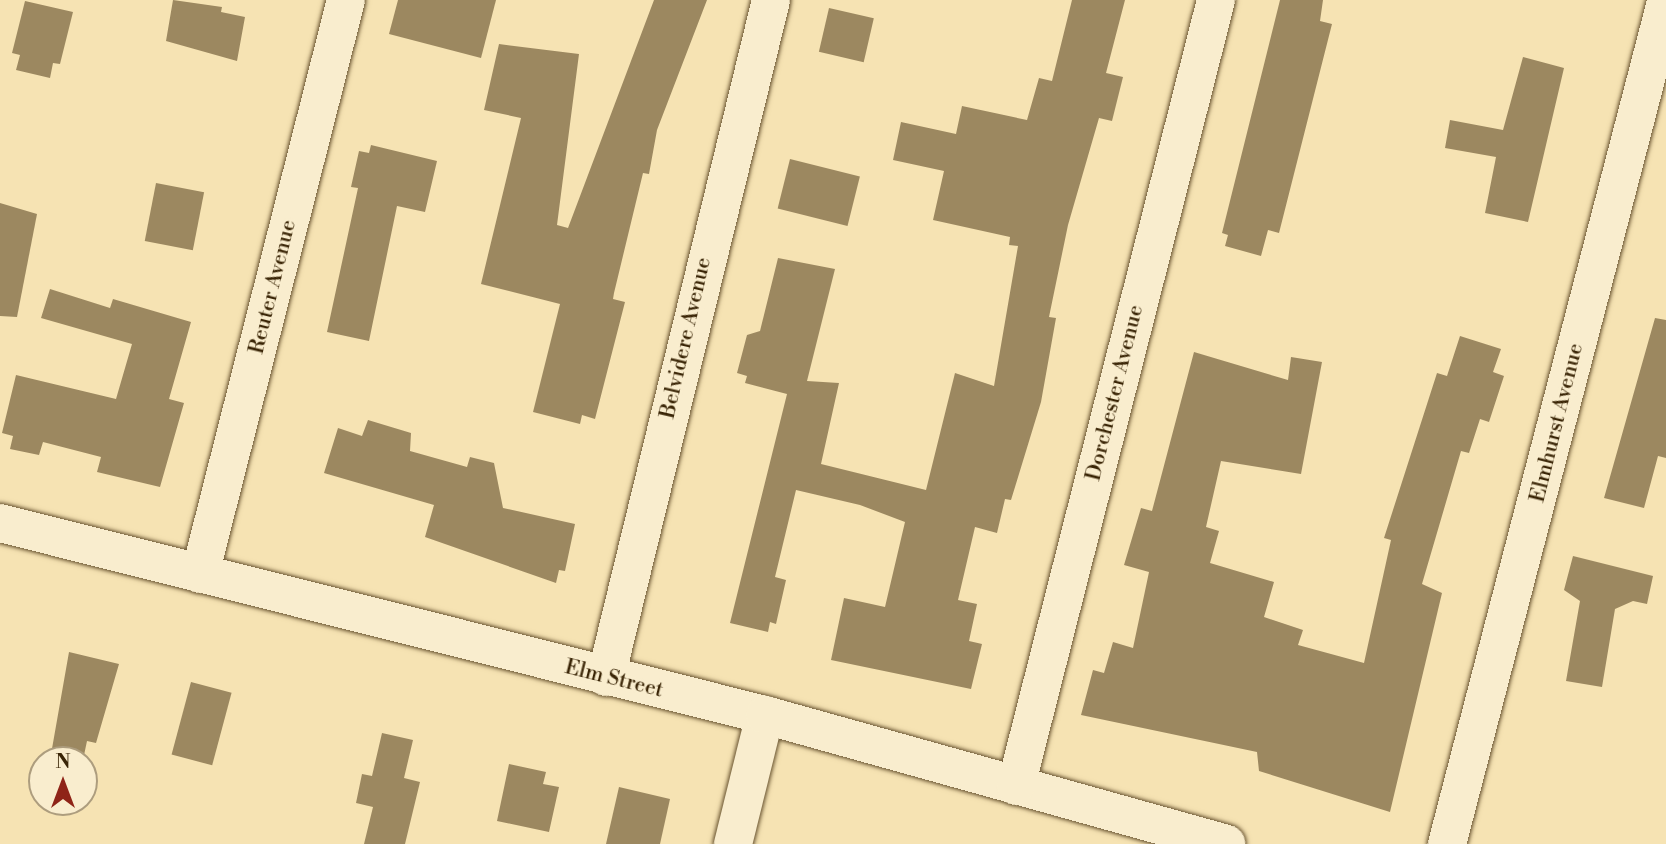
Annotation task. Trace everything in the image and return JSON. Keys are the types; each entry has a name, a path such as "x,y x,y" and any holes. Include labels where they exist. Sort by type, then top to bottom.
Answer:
{"street":[{"name":"Reuter Avenue","path":"200,574 346,0"},
{"name":"Belvidere Avenue","path":"606,677 771,0"},
{"name":"Dorchester Avenue","path":"1016,786 1216,0"},
{"name":"Elmhurst Avenue","path":"1447,844 1666,2"},
{"name":"Elm Street","path":"0,523 765,715 1226,844"},
{"path":"733,844 765,715"}],"building":[{"path":"173,0 222,7 221,12 245,17 237,61 166,41"},
{"path":"398,0 496,0 481,58 389,34"},
{"path":"654,0 707,0 657,130 649,174 643,173 613,299 625,302 595,419 582,415 580,424 533,412 560,304 481,284 521,118 484,110 499,44 579,54 557,225 568,228"},
{"path":"1072,0 1125,0 1106,73 1123,77 1112,121 1099,118 1068,225 1049,317 1056,318 1041,402 1011,500 1005,499 997,533 975,527 958,600 977,604 969,641 982,644 971,689 831,660 844,598 885,607 905,522 860,505 796,490 775,577 786,580 776,624 770,622 768,632 730,623 787,394 745,383 747,376 737,373 747,335 760,331 778,258 835,269 807,381 839,383 821,464 926,490 955,373 994,386 1018,246 1009,245 1010,237 933,220 944,171 893,160 901,122 956,134 962,106 1027,120 1039,78 1052,81"},
{"path":"1280,0 1323,0 1320,21 1332,24 1279,233 1268,230 1261,256 1225,246 1228,235 1222,233"},
{"path":"25,1 73,12 60,64 53,63 50,78 16,70 20,55 12,53"},
{"path":"829,8 874,18 864,62 819,52"},
{"path":"1523,57 1564,68 1528,222 1485,213 1496,157 1445,148 1450,120 1503,130"},
{"path":"371,145 437,161 425,212 397,206 369,341 327,332 358,188 351,187 359,151 369,153"},
{"path":"790,159 860,176 848,226 778,208"},
{"path":"156,183 204,192 193,250 145,241"},
{"path":"0,203 37,214 17,317 0,316"},
{"path":"50,289 110,308 113,299 191,322 169,399 184,403 160,487 97,472 101,457 43,442 39,455 10,449 13,436 2,433 16,375 116,399 132,344 41,318"},
{"path":"1655,318 1666,320 1666,458 1658,456 1644,508 1604,498"},
{"path":"1460,336 1501,349 1493,372 1504,376 1489,422 1480,419 1469,453 1461,451 1422,584 1442,593 1390,812 1259,771 1257,752 1081,715 1093,670 1104,673 1113,642 1133,648 1149,572 1124,565 1141,508 1152,511 1194,352 1288,380 1291,357 1322,362 1301,474 1221,461 1206,527 1219,531 1210,563 1274,582 1264,617 1303,630 1298,645 1364,663 1391,540 1384,538 1437,373 1447,376"},
{"path":"368,420 411,433 410,451 467,467 470,457 494,463 503,508 575,524 565,571 559,570 556,583 425,537 434,505 324,473 338,428 362,436"},
{"path":"1573,556 1653,576 1647,604 1633,601 1615,609 1602,687 1566,681 1580,601 1564,590"},
{"path":"69,652 119,664 96,743 87,741 86,746 52,746"},
{"path":"191,682 232,693 212,765 172,754"},
{"path":"382,733 413,740 404,778 420,782 405,844 364,844 373,807 356,803 362,774 372,776"},
{"path":"509,764 546,772 543,784 559,787 549,832 497,821"},
{"path":"619,787 670,799 660,844 606,844"}]}
